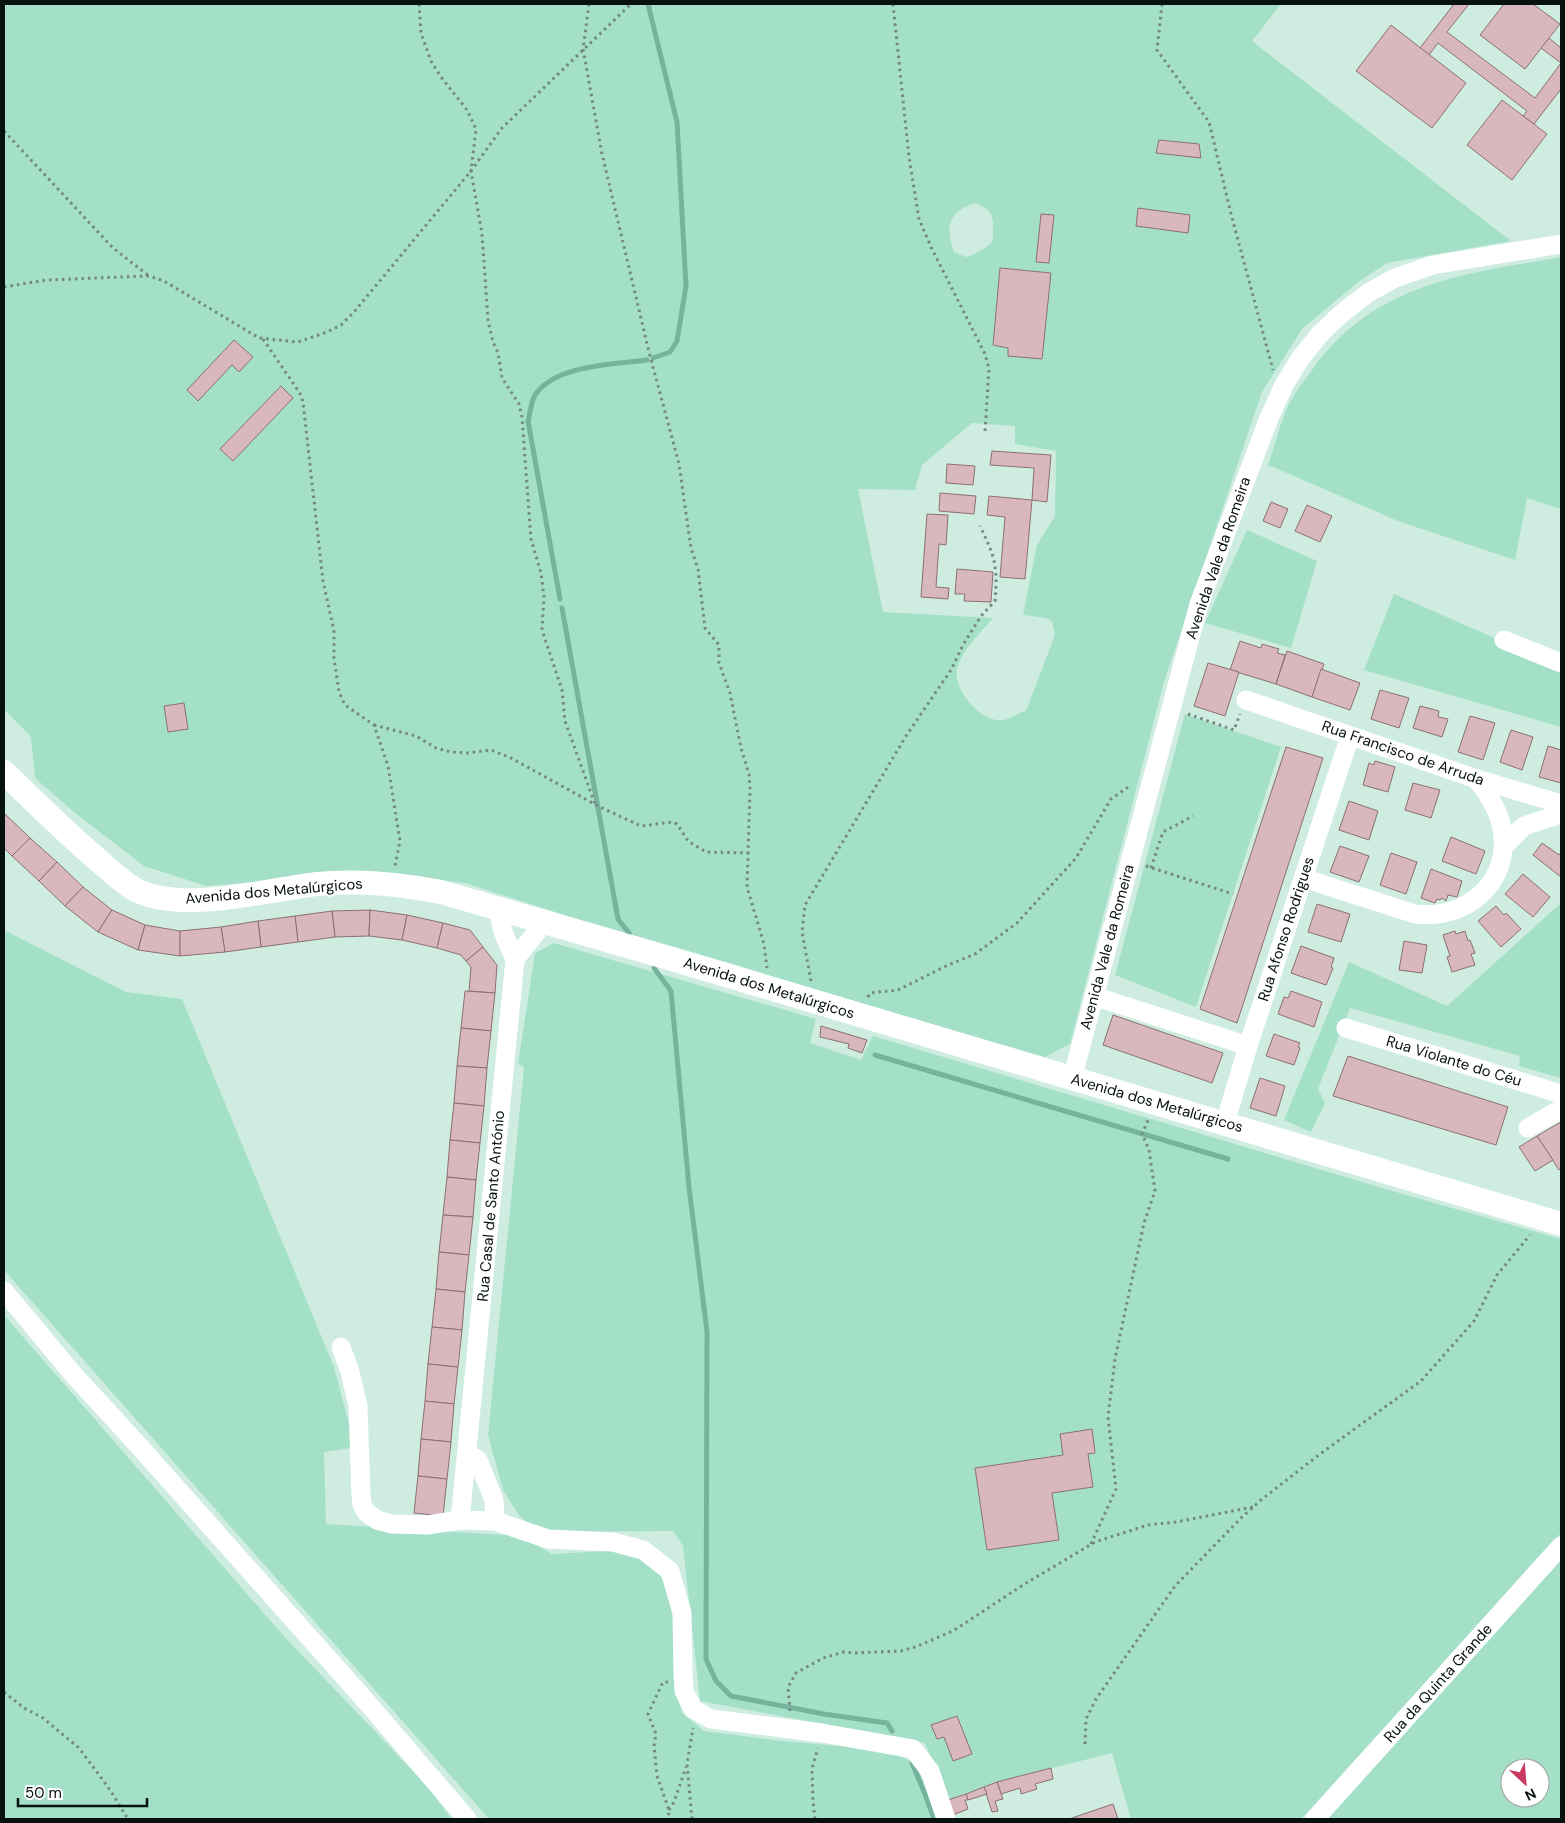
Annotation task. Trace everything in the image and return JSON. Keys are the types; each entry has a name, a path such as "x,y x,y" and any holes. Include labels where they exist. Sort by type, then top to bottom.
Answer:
{"main road":[{"name":"Avenida dos Metalúrgicos","path":"4,772 122,881 147,895 164,899 188,900 347,882 391,884 441,892 1225,1123 1552,1222"}],"street":[{"name":"Avenida Vale da Romeira","path":"1072,1079 1199,604 1269,418 1300,359 1319,334 1341,314 1368,293 1395,278 1433,265 1561,244"},
{"path":"1504,640 1561,663"},
{"name":"Rua Francisco de Arruda","path":"1246,700 1474,778 1561,804"},
{"name":"Rua Afonso Rodrigues","path":"1225,1123 1248,1046 1350,736"},
{"path":"1303,878 1426,916 1444,914 1473,902 1488,888 1497,874 1504,846 1503,831 1498,812 1480,783 1474,778"},
{"path":"1504,846 1524,826 1561,814"},
{"path":"501,910 499,920 501,929 515,959 536,933 541,921"},
{"name":"Rua Casal de Santo António","path":"460,1520 468,1454 515,959"},
{"path":"1094,996 1248,1046"},
{"name":"Rua Violante do Céu","path":"1346,1028 1561,1094"},
{"path":"1528,1128 1561,1109"},
{"path":"4,1291 73,1374 365,1700 467,1819"},
{"path":"341,1347 350,1372 358,1406 361,1495 362,1504 366,1512 377,1520 392,1524 427,1525 460,1520 495,1521 548,1539 613,1542 643,1550 670,1572 682,1613 682,1674 684,1690 693,1709 711,1719 822,1733 913,1749 930,1771 946,1819"},
{"path":"468,1454 478,1460 494,1500 495,1521"},
{"name":"Rua da Quinta Grande","path":"1315,1819 1561,1546"}],"path":[{"path":"419,4 421,33 431,61 467,110 476,129 472,171 482,234 488,320 493,342 498,353 502,378 519,404 522,417 531,539 542,573 544,597 542,630 562,690 566,721 595,804"},
{"path":"589,4 583,49 602,154 649,352 679,464 691,548 698,569 705,628 719,645 719,663 730,693 741,748 749,774 747,887 764,944 770,988"},
{"path":"4,131 112,248 149,276 164,281 248,333 263,338 298,342 341,325 354,312 472,171 502,128 631,4"},
{"path":"893,4 909,157 919,219 931,247 985,354 989,369 985,431"},
{"path":"1162,4 1157,50 1209,122 1231,214 1280,396"},
{"path":"4,288 46,280 149,276"},
{"path":"263,338 302,395 304,402 323,581 334,631 334,658 339,692 345,705 374,724 416,736 436,748 466,753 491,750 511,758 595,804 641,826 672,822 677,824 688,841 706,852 749,853"},
{"path":"813,1001 813,989 802,932 805,905 906,736 951,670 963,645 981,616 995,601 997,576 993,554 980,526"},
{"path":"1171,708 1234,730 1246,700"},
{"path":"374,724 388,766 400,841 391,884"},
{"path":"862,1016 870,993 898,990 975,954 1017,923 1076,858 1110,799 1138,781 1150,785"},
{"path":"1151,868 1163,832 1193,816"},
{"path":"1130,861 1233,894"},
{"path":"1091,1544 1116,1489 1108,1417 1117,1349 1144,1223 1155,1191 1149,1150 1142,1134 1150,1114"},
{"path":"1085,1744 1086,1719 1096,1699 1175,1586 1254,1506 1320,1454 1421,1381 1474,1322 1497,1275 1552,1222"},
{"path":"789,1729 790,1707 788,1687 796,1673 823,1658 844,1652 901,1651 915,1647 953,1632 1023,1585 1091,1544 1148,1525 1176,1522 1254,1506"},
{"path":"670,1810 657,1776 654,1746 656,1734 648,1714 663,1682 674,1681 682,1674"},
{"path":"4,1692 24,1708 43,1718 79,1748 104,1781 128,1819"},
{"path":"668,1819 680,1789 694,1727 701,1713"},
{"path":"816,1819 813,1801 812,1768 822,1733"},
{"path":"687,1764 692,1819"}],"green space":[{"path":"4,4 1281,4 1252,41 1511,241 1387,263 1361,280 1303,328 1262,392 1164,682 1070,1044 1045,1057 817,992 747,968 571,917 465,883 373,872 206,886 144,866 75,813 35,778 31,737 4,709","holes":["976,203 985,208 992,217 993,239 985,248 966,257 954,252 950,235 951,221 959,211","1000,268 1050,273 1042,358 1008,356 1008,348 993,345","972,423 1015,426 1015,444 1056,451 1055,516 1037,545 1023,615 1046,618 1052,621 1055,635 1026,711 1004,720 995,720 978,711 964,695 959,686 957,676 957,668 963,654 993,618 883,612 858,489 915,490 922,465"]},
{"path":"1561,257 1561,509 1527,498 1515,560 1398,521 1268,465 1283,419 1295,393 1317,363 1342,336 1369,314 1398,298 1459,276"},
{"path":"1247,530 1317,561 1291,648 1205,623"},
{"path":"1394,594 1561,667 1561,727 1364,670"},
{"path":"1185,714 1281,747 1196,1007 1115,975"},
{"path":"1561,903 1561,1078 1519,1066 1520,1056 1350,1008 1318,1089 1325,1103 1311,1132 1284,1120 1349,962 1447,1006"},
{"path":"4,930 126,992 182,999 334,1367 353,1439 351,1448 324,1452 326,1524 521,1536 552,1554 623,1550 635,1554 660,1574 672,1605 678,1697 682,1713 704,1731 783,1741 886,1750 915,1763 924,1782 933,1819 489,1819 4,1270"},
{"path":"554,943 816,1019 810,1043 861,1060 873,1036 1389,1190 1561,1239 1561,1533 1301,1819 1131,1819 1112,1753 997,1782 948,1800 925,1743 700,1701 683,1546 673,1531 541,1532 520,1517 503,1490 488,1435 524,1067 518,1064 535,953","holes":["1092,1430 1095,1452 1088,1454 1092,1487 1052,1493 1058,1540 987,1550 975,1468 1063,1455"]},
{"path":"4,1315 282,1634 429,1788 451,1819 4,1819"},
{"path":"1561,1552 1561,1819 1324,1819"}],"building":[{"path":"1454,4 1469,4 1447,32 1535,98 1561,63 1561,89 1534,124 1523,116 1527,111 1438,43 1429,55 1420,48"},
{"path":"1504,4 1533,4 1560,24 1525,69 1480,35"},
{"path":"1391,25 1466,83 1432,128 1356,71"},
{"path":"1549,38 1561,48 1561,63 1541,48"},
{"path":"1502,100 1547,134 1512,180 1467,145"},
{"path":"1159,140 1199,144 1201,158 1156,153"},
{"path":"1138,208 1190,215 1188,233 1136,226"},
{"path":"1041,214 1054,215 1049,263 1036,262"},
{"path":"1000,268 1051,273 1042,359 1008,356 1008,348 993,345"},
{"path":"234,340 253,357 239,372 232,365 198,401 187,390"},
{"path":"281,386 293,398 233,461 220,449"},
{"path":"992,451 1051,455 1047,502 1032,500 1034,468 990,465"},
{"path":"947,464 975,466 973,485 946,483"},
{"path":"940,493 976,496 974,514 939,511"},
{"path":"989,496 1032,500 1025,579 1000,577 1005,517 987,515"},
{"path":"1271,502 1288,509 1280,528 1263,521"},
{"path":"1307,505 1332,516 1320,542 1295,531"},
{"path":"927,514 948,515 946,545 939,544 936,587 949,588 948,599 921,597"},
{"path":"957,569 993,572 991,602 964,601 965,594 955,594"},
{"path":"1240,641 1261,648 1262,644 1279,649 1277,653 1285,655 1276,684 1230,670"},
{"path":"1287,651 1324,664 1312,697 1276,684"},
{"path":"1208,663 1239,672 1225,716 1194,706"},
{"path":"1321,669 1360,683 1350,710 1312,697"},
{"path":"1380,690 1409,698 1399,728 1371,719"},
{"path":"184,703 188,729 168,732 164,706"},
{"path":"1420,706 1439,711 1438,717 1448,719 1442,737 1413,728"},
{"path":"1470,716 1495,723 1483,760 1458,752"},
{"path":"1511,730 1533,737 1522,770 1500,762"},
{"path":"1548,746 1561,750 1561,783 1539,777"},
{"path":"1286,747 1323,758 1237,1023 1200,1009"},
{"path":"1375,761 1395,767 1388,792 1363,785 1369,763 1374,765"},
{"path":"1413,783 1440,790 1431,818 1405,810"},
{"path":"1349,801 1378,811 1369,840 1339,830"},
{"path":"4,813 30,838 12,856 4,848"},
{"path":"1451,837 1485,851 1476,874 1442,861"},
{"path":"30,838 57,862 39,881 12,856"},
{"path":"1542,843 1559,855 1561,852 1561,877 1533,855"},
{"path":"1340,846 1369,856 1359,882 1330,872"},
{"path":"1391,853 1417,862 1406,894 1380,885"},
{"path":"57,862 83,887 65,906 39,881"},
{"path":"1431,869 1462,881 1457,897 1448,895 1446,901 1442,898 1440,900 1437,899 1435,903 1421,898"},
{"path":"1523,874 1550,897 1533,917 1505,894"},
{"path":"83,887 112,910 98,932 65,906"},
{"path":"1317,904 1350,914 1341,942 1308,932"},
{"path":"1496,906 1504,915 1506,913 1521,929 1501,947 1478,921"},
{"path":"112,910 145,925 138,950 98,932"},
{"path":"370,910 369,936 335,937 332,911"},
{"path":"370,910 407,915 402,940 369,936"},
{"path":"332,911 335,937 298,942 295,916"},
{"path":"407,915 443,923 437,948 402,940"},
{"path":"295,916 298,942 261,947 258,921"},
{"path":"258,921 261,947 225,952 221,927"},
{"path":"443,923 470,930 483,947 466,961 461,955 437,948"},
{"path":"145,925 180,931 180,956 138,950"},
{"path":"221,927 225,952 180,956 180,931"},
{"path":"1455,931 1456,934 1465,931 1475,953 1471,954 1475,965 1452,972 1447,957 1450,956 1443,935"},
{"path":"1404,941 1427,945 1422,973 1399,970"},
{"path":"1301,946 1334,958 1331,967 1333,968 1326,985 1291,973"},
{"path":"483,947 497,965 495,993 469,991 471,967 466,961"},
{"path":"465,991 495,993 491,1031 461,1028"},
{"path":"1291,991 1322,1002 1314,1027 1278,1014 1284,997 1288,998"},
{"path":"1113,1015 1223,1053 1212,1083 1103,1045"},
{"path":"821,1026 867,1040 862,1053 848,1048 849,1044 820,1037"},
{"path":"461,1028 491,1031 487,1068 457,1066"},
{"path":"1274,1034 1300,1043 1294,1065 1266,1056"},
{"path":"1348,1056 1508,1107 1496,1145 1333,1096"},
{"path":"457,1066 487,1068 484,1106 454,1103"},
{"path":"1260,1078 1285,1086 1276,1116 1250,1108"},
{"path":"454,1103 484,1106 480,1143 450,1140"},
{"path":"1561,1122 1561,1169 1559,1170 1537,1136"},
{"path":"1537,1136 1553,1160 1535,1171 1519,1147"},
{"path":"450,1140 480,1143 476,1180 447,1177"},
{"path":"447,1177 476,1180 473,1217 443,1215"},
{"path":"443,1215 473,1217 469,1255 439,1252"},
{"path":"439,1252 469,1255 465,1292 436,1289"},
{"path":"436,1289 465,1292 462,1330 432,1327"},
{"path":"432,1327 462,1330 458,1367 428,1364"},
{"path":"428,1364 458,1367 454,1404 425,1401"},
{"path":"425,1401 454,1404 451,1442 421,1439"},
{"path":"1092,1429 1095,1453 1088,1454 1093,1487 1052,1493 1059,1540 987,1550 975,1468 1063,1455 1060,1434"},
{"path":"421,1439 451,1442 447,1479 418,1476"},
{"path":"418,1476 447,1479 443,1516 414,1513"},
{"path":"957,1716 972,1754 953,1761 944,1737 937,1739 931,1725"},
{"path":"1051,1768 1053,1779 1035,1784 1037,1789 1021,1794 1020,1788 1001,1794 997,1782"},
{"path":"997,1782 1003,1799 995,1801 998,1811 992,1812 984,1787"},
{"path":"984,1787 987,1794 968,1800 966,1794"},
{"path":"966,1794 968,1800 965,1800 968,1809 953,1815 948,1800"},
{"path":"1113,1804 1118,1819 1069,1819"}],"waterway":[{"path":"648,4 677,122 686,286 677,341 670,352 653,358"},
{"path":"560,599 528,421 535,395 544,385 556,377 571,372 602,365 647,360"},
{"path":"562,608 618,919 629,933"},
{"path":"654,968 671,991 689,1187 707,1332 706,1659 716,1681 731,1696 824,1714 887,1723 892,1731"},
{"path":"875,1055 1228,1159"},
{"path":"912,1763 934,1819"}]}
